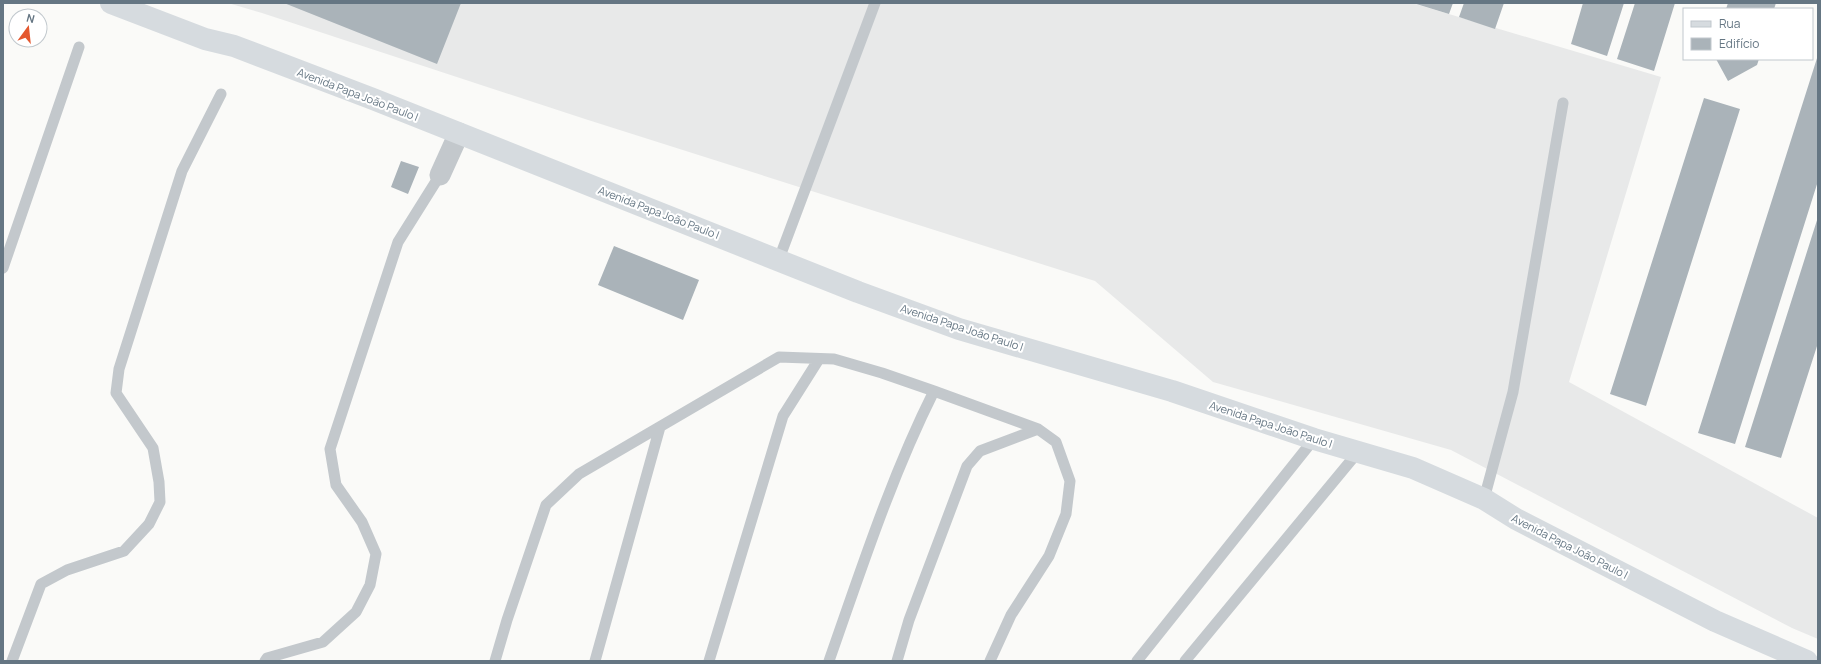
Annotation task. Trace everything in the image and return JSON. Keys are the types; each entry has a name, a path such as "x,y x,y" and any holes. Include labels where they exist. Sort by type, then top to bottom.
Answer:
{"main road":[{"name":"Avenida Papa João Paulo I","path":"111,3 205,39 234,46 779,259 858,292 959,329 1172,391 1314,439 1413,468 1484,499 1516,519 1715,621 1807,661"}],"street":[{"path":"440,175 459,133"}],"lane":[{"path":"779,259 875,3"},
{"path":"3,268 79,47"},
{"path":"12,661 41,584 67,570 124,551 149,524 160,502 159,482 153,448 116,393 119,369 182,171 221,94"},
{"path":"1484,499 1513,392 1563,102"},
{"path":"265,661 267,658 323,642 356,612 370,585 376,554 362,522 336,485 330,449 398,242 440,175"},
{"path":"495,661 507,620 546,505 579,474 779,358 834,359 934,390 1038,429 1056,442 1070,481 1066,514 1048,556 1011,615 990,661"},
{"path":"709,661 783,416 819,359"},
{"path":"829,661 885,500 934,390"},
{"path":"595,661 660,427"},
{"path":"897,661 909,620 966,466 980,451 1038,429"},
{"path":"1137,661 1314,439"},
{"path":"1185,661 1358,452"}],"shaded area":[{"path":"228,3 1412,3 1661,77 1569,382 1818,518 1818,639 1792,628 1451,450 1213,382 1095,281 585,119"}],"building":[{"path":"284,3 461,3 437,64"},
{"path":"1413,3 1453,3 1449,14"},
{"path":"1464,3 1504,3 1495,29 1459,17"},
{"path":"1583,3 1624,3 1607,56 1571,44"},
{"path":"1635,3 1675,3 1654,71 1617,59"},
{"path":"1728,3 1776,3 1774,8 1726,8"},
{"path":"1818,55 1818,181 1735,444 1698,433"},
{"path":"1717,60 1759,60 1757,65 1728,81"},
{"path":"1704,98 1740,109 1646,406 1610,394"},
{"path":"401,161 419,167 408,194 391,187"},
{"path":"1818,217 1818,343 1781,458 1745,447"},
{"path":"614,246 699,280 683,320 598,285"}]}
